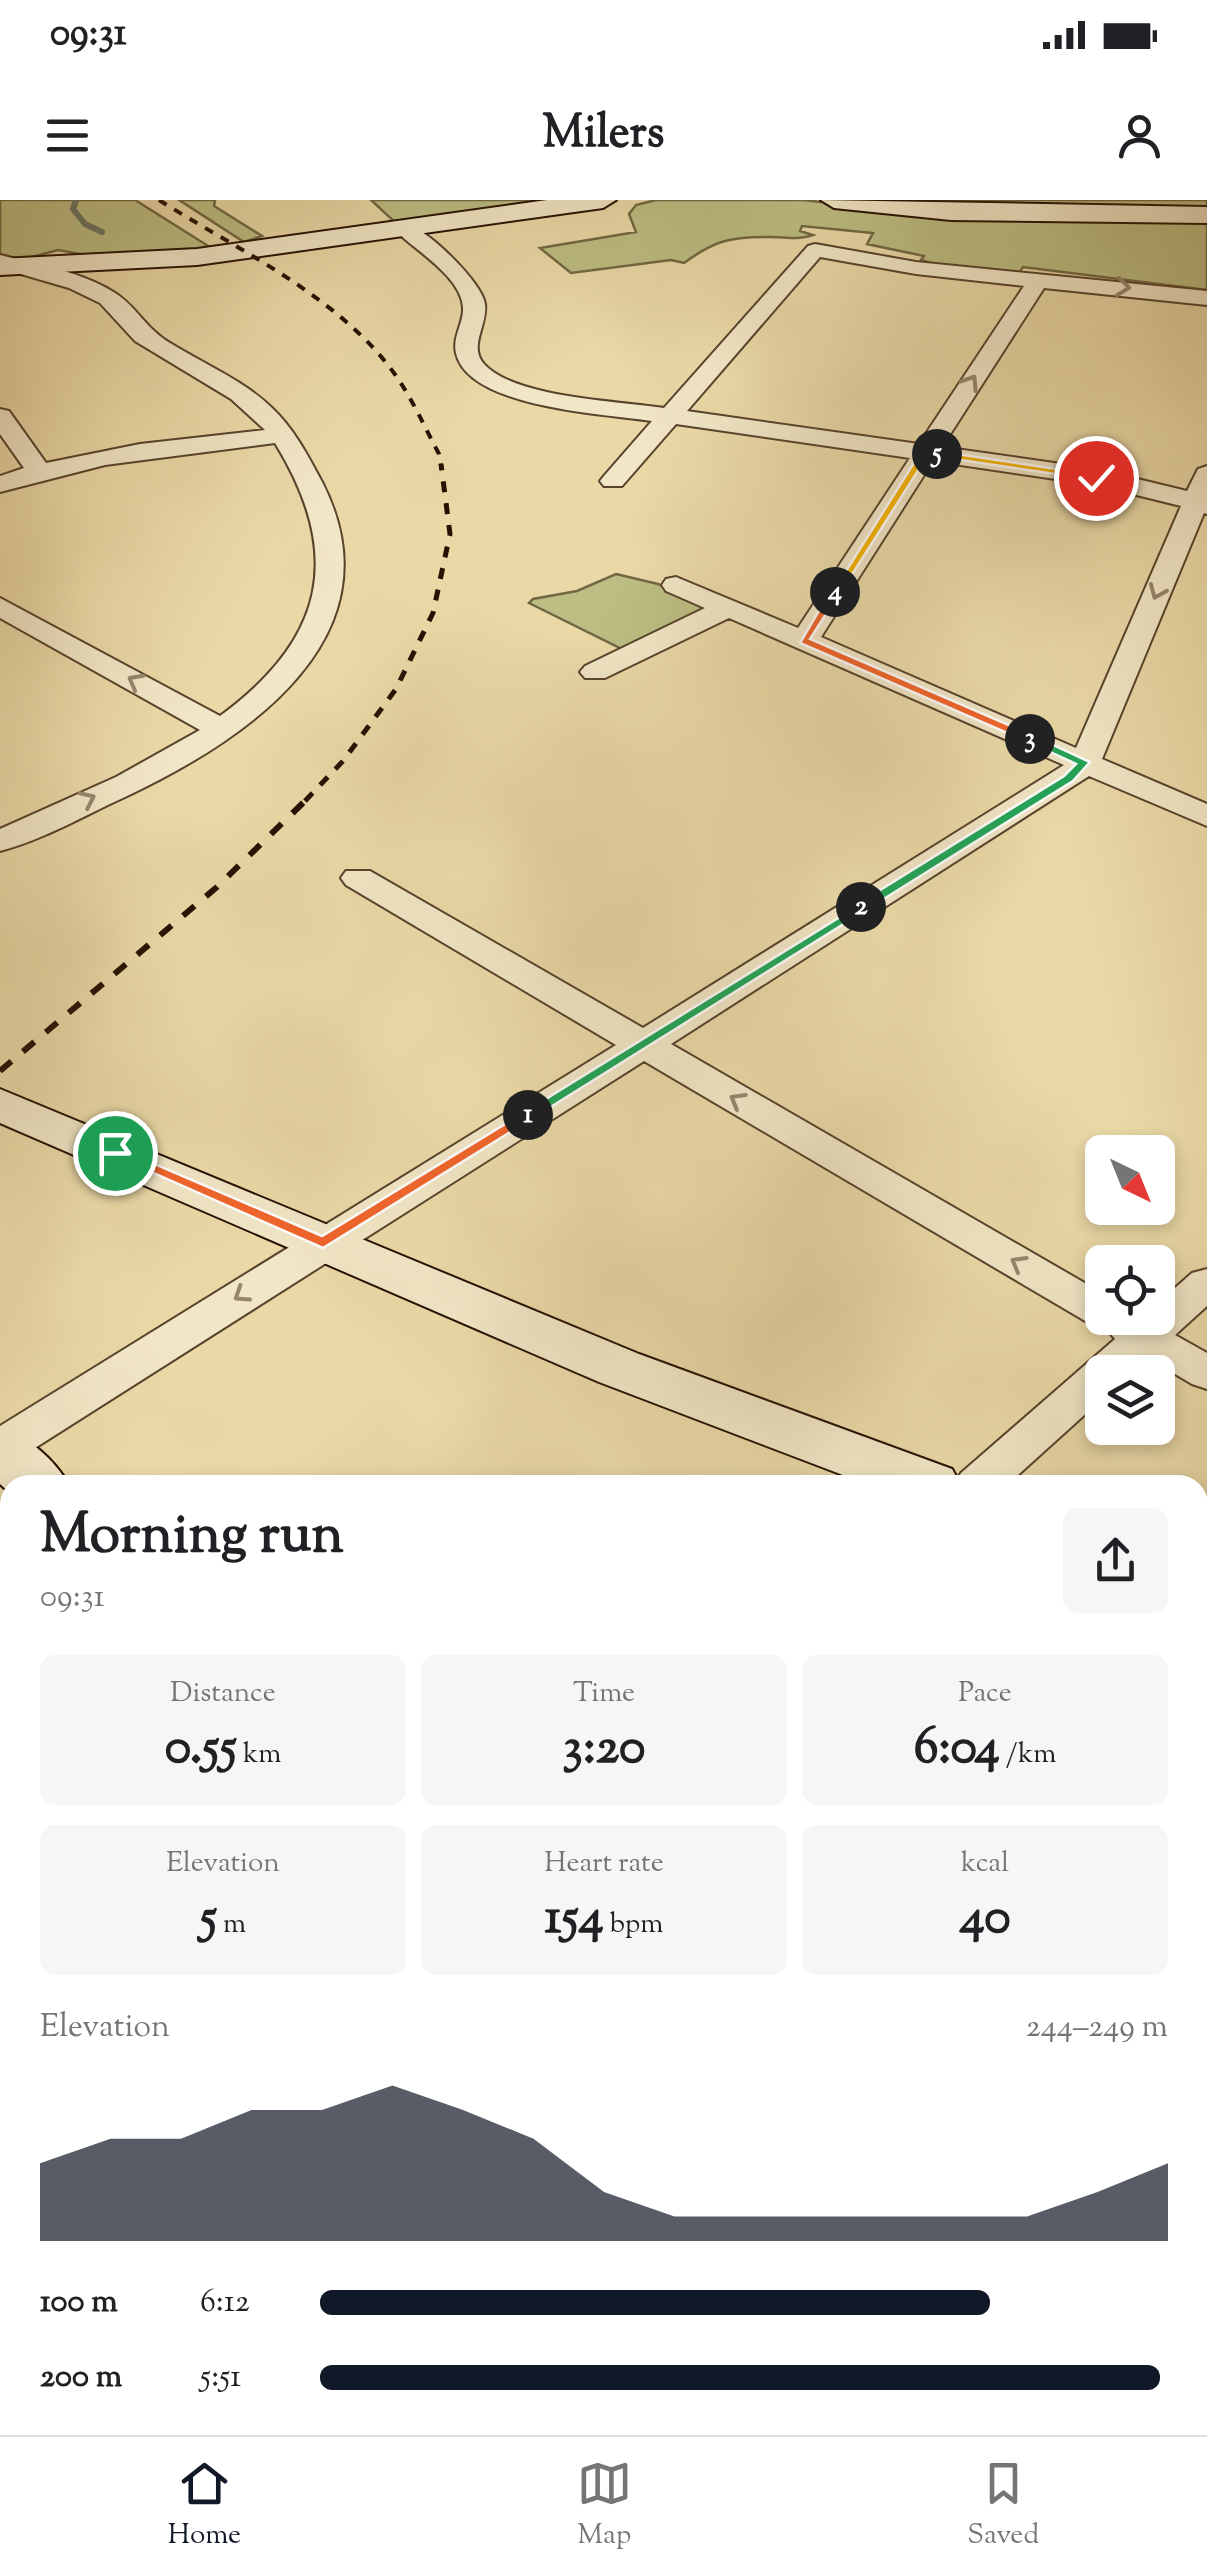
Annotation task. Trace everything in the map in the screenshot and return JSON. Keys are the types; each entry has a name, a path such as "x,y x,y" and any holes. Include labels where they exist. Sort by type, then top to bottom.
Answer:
{"street":[{"path":"4,270 158,260 603,200"},
{"path":"834,200 951,212 1207,215"},
{"path":"406,229 466,287 475,309 466,350 477,370 506,386 552,399 1096,478 1201,504"},
{"path":"613,481 815,250 916,268 1207,298"},
{"path":"0,840 145,772 220,728 275,682 308,643 332,586 331,535 322,505 284,435 233,389 140,334 113,300 84,286 4,270"},
{"path":"804,640 1039,279"},
{"path":"0,416 40,471"},
{"path":"0,484 40,471 127,453 284,435"},
{"path":"28,1475 0,1449 323,1242 1069,778 1084,762 1201,504 1207,474"},
{"path":"676,585 1207,816"},
{"path":"595,672 728,608"},
{"path":"8,618 220,728"},
{"path":"358,878 1085,1302"},
{"path":"0,1104 619,1368 904,1475"},
{"path":"1175,1301 1207,1283"},
{"path":"1143,1335 1207,1373"},
{"path":"988,1475 1085,1391"}],"green space":[{"path":"0,200 135,200 213,249 108,259 58,250 21,260 0,254"},
{"path":"179,200 215,200 214,206 262,236 244,242"},
{"path":"371,200 586,200 400,227"},
{"path":"656,200 803,200 908,212 1207,219 1207,290 1023,267 1014,280 924,268 928,262 921,260 924,256 867,244 873,233 802,226 800,231 813,235 732,239 713,245 684,263 671,260 571,273 540,248 636,232 629,214 636,205"},
{"path":"866,200 1207,200 1207,212 913,206"},
{"path":"616,574 658,584 711,606 622,649 529,603 577,591"}],"waterway":[{"path":"76,200 73,209 85,224 102,232"}],"railway":[{"path":"159,200 285,276 345,321 401,383 439,454 441,466"},
{"path":"306,800 343,761 396,689 433,613 450,534 441,464"},
{"path":"0,1071 217,887 306,800"}],"route":[{"path":"115,1153 323,1242 1069,778 1084,762 804,640 925,452 1096,478"}]}
